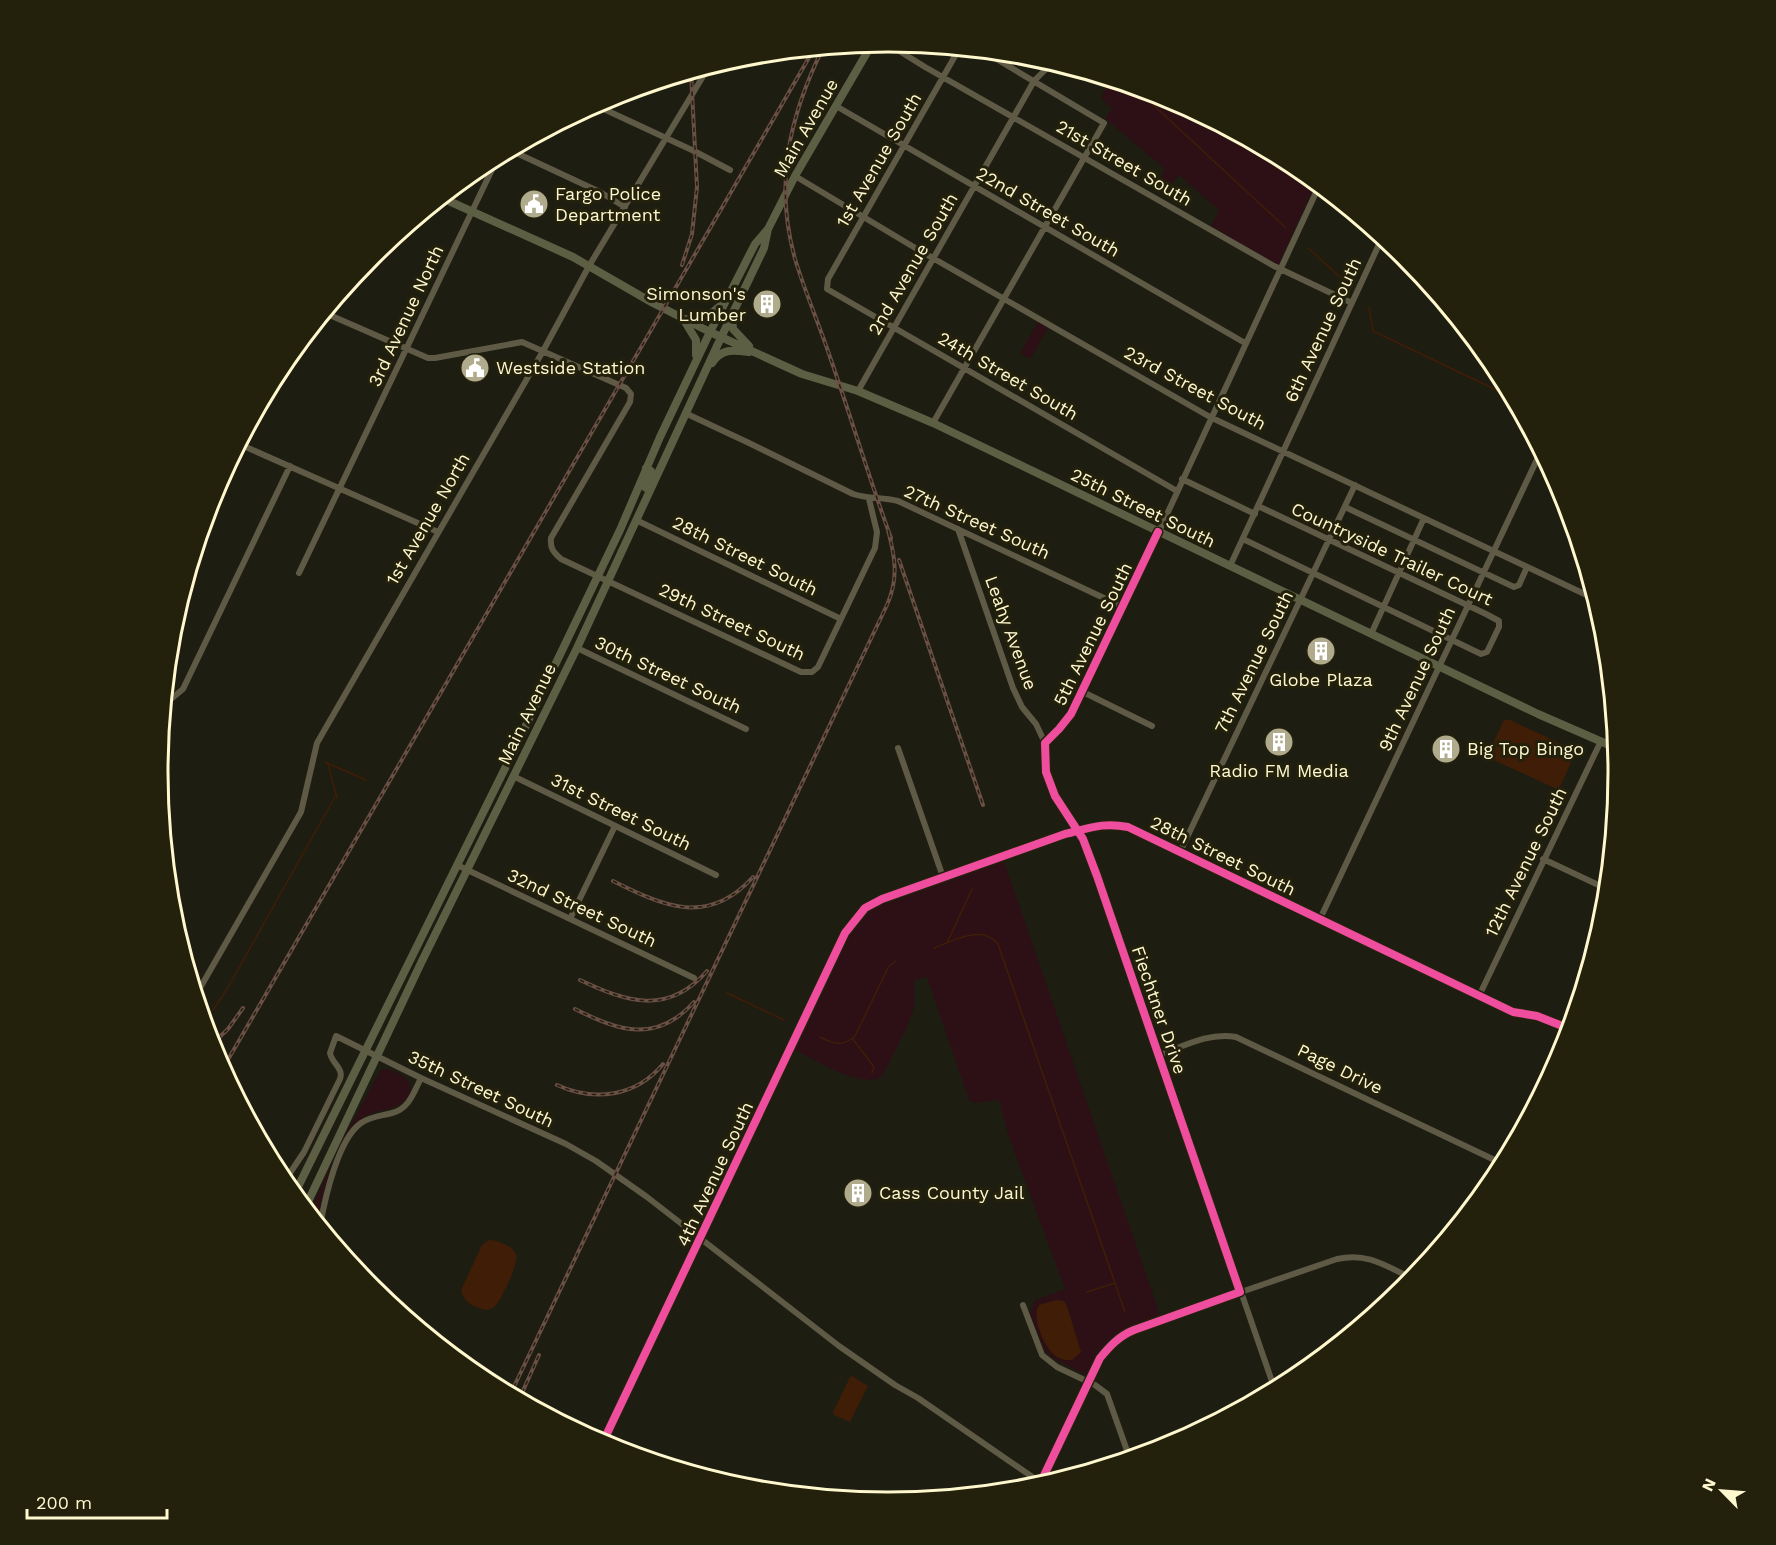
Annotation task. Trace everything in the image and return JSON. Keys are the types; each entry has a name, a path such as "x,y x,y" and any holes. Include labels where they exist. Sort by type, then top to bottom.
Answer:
{"main road":[{"name":"Main Avenue","path":"299,1186 526,726 725,301 755,244 768,229 795,176 867,53"},
{"name":"25th Street South","path":"449,201 590,266 653,303 710,332 802,374 858,390 933,423 1372,632 1538,714 1607,744"},
{"name":"Main Avenue","path":"309,1200 466,870 577,648 697,387 764,248 768,229"},
{"path":"684,319 697,320 707,317 725,301"},
{"path":"732,313 731,325 735,333 757,353"},
{"path":"684,319 698,345 694,366"},
{"path":"697,387 716,357 723,352 733,350 757,353"},
{"path":"632,529 651,474 651,471 646,468"},
{"path":"515,772 529,732 526,726"}],"street":[{"name":"21st Street South","path":"902,53 1280,269 1352,303"},
{"name":"1st Avenue South","path":"826,287 828,279 955,56"},
{"path":"933,423 1104,123 1002,62"},
{"name":"2nd Avenue South","path":"858,390 1034,81 1045,70"},
{"name":"1st Avenue North","path":"201,986 301,812 317,743 590,266 703,77"},
{"name":"22nd Street South","path":"836,106 1245,344"},
{"path":"606,110 730,170"},
{"path":"519,154 600,192 625,207"},
{"name":"3rd Avenue North","path":"299,573 491,172"},
{"name":"23rd Street South","path":"795,176 1210,417 1585,595"},
{"name":"5th Avenue South","path":"1045,743 1071,714 1083,692 1315,194"},
{"name":"6th Avenue South","path":"1230,566 1378,246"},
{"name":"24th Street South","path":"826,287 831,293 1177,491"},
{"path":"332,316 428,358 522,342 543,351"},
{"name":"29th Street South","path":"543,351 620,384 631,394 630,402 551,538 550,544 553,551 561,559 807,674 818,667 877,540 876,525 869,499"},
{"name":"27th Street South","path":"685,413 853,494 869,499 886,498 898,501 1124,607"},
{"path":"246,447 438,532"},
{"name":"9th Avenue South","path":"1320,919 1536,459"},
{"path":"172,698 183,689 290,466"},
{"path":"1182,479 1255,514"},
{"name":"7th Avenue South","path":"1180,852 1355,485"},
{"name":"Countryside Trailer Court","path":"1243,539 1483,654 1487,652 1499,627 1499,621 1258,506"},
{"path":"1345,507 1514,587 1519,585 1527,567"},
{"path":"1372,632 1424,518"},
{"name":"28th Street South","path":"636,520 841,619"},
{"name":"Leahy Avenue","path":"958,529 1012,688 1022,707 1036,724 1045,743"},
{"name":"30th Street South","path":"577,648 746,729"},
{"path":"1083,692 1152,726"},
{"name":"12th Avenue South","path":"1479,996 1601,741"},
{"name":"Fiechtner Drive","path":"1045,743 1046,772 1055,796 1083,839 1097,876 1272,1381"},
{"path":"898,748 943,877"},
{"name":"31st Street South","path":"515,772 615,826 716,875"},
{"name":"28th Street South","path":"856,917 865,908 882,900 943,877 1096,825 1112,824 1128,827 1514,1012 1537,1016 1562,1026"},
{"path":"570,919 615,826"},
{"path":"1543,859 1599,885"},
{"name":"32nd Street South","path":"457,866 694,978"},
{"name":"4th Avenue South","path":"606,1435 845,933 856,917"},
{"name":"Page Drive","path":"1160,1055 1203,1038 1216,1035 1236,1037 1495,1160"},
{"name":"35th Street South","path":"290,1174 304,1152 342,1074 333,1062 330,1053 336,1036 596,1161 623,1179 875,1372 918,1398 1033,1478"},
{"path":"322,1217 333,1170 352,1132 371,1117 392,1113 404,1106 411,1098 421,1078"},
{"path":"1046,1475 1100,1358 1122,1335 1337,1259 1353,1256 1369,1258 1404,1275"},
{"path":"1023,1305 1042,1355 1057,1367 1101,1388 1107,1394 1127,1451"}],"shaded area":[{"path":"1104,86 1164,107 1206,127 1248,149 1312,191 1278,265 1211,226 1219,210 1179,175 1163,193 1155,188 1165,169 1105,118 1112,109 1101,98 1106,88"},
{"path":"1038,322 1048,328 1030,359 1020,353"},
{"path":"1504,720 1510,720 1574,750 1575,753 1560,787 1557,789 1489,758 1488,754"},
{"path":"1004,861 1160,1315 1125,1330 1116,1337 1100,1353 1086,1375 1051,1357 1044,1349 1030,1313 1035,1300 1065,1289 1009,1137 999,1100 975,1103 969,1100 927,977 914,980 914,1007 907,1027 882,1077 873,1080 850,1076 795,1050 852,930 870,909"},
{"path":"383,1069 393,1071 407,1079 410,1088 405,1100 393,1107 364,1117 350,1130 343,1141 380,1071"},
{"path":"335,1157 319,1213 313,1205"},
{"path":"489,1240 509,1246 515,1252 516,1259 498,1303 486,1310 470,1304 464,1298 461,1290 482,1245"},
{"path":"1056,1300 1064,1301 1067,1306 1081,1352 1072,1360 1061,1359 1052,1353 1040,1333 1037,1317 1039,1305"},
{"path":"852,1376 868,1386 850,1422 834,1415 833,1412"}],"waterway":[{"path":"1150,102 1285,227"},
{"path":"1308,248 1347,283"},
{"path":"1369,307 1373,331 1499,391"},
{"path":"325,762 366,780"},
{"path":"328,764 337,798"},
{"path":"213,1010 336,795"},
{"path":"947,943 972,889"},
{"path":"934,948 958,938 976,935 992,938 998,944 1125,1312"},
{"path":"820,1037 842,1043 855,1036 889,966 896,961"},
{"path":"727,993 784,1020"},
{"path":"853,1039 874,1067 872,1073"},
{"path":"1087,1292 1115,1283"}],"railway":[{"path":"819,56 801,99 788,151 786,204 789,231 795,259 891,538"},
{"path":"228,1060 809,57"},
{"path":"682,265 692,234 697,187 691,80"},
{"path":"514,1387 887,605 893,586 895,568 888,530"},
{"path":"899,560 983,805"},
{"path":"613,881 667,904 702,907 719,902 736,893 753,877"},
{"path":"580,980 614,994 646,1001 677,994 692,985 707,971"},
{"path":"575,1009 607,1023 637,1030 666,1024 694,1002"},
{"path":"219,1038 243,1008"},
{"path":"557,1085 585,1094 614,1093 640,1084 663,1064"},
{"path":"522,1392 539,1355"}],"cycle path":[{"path":"1044,1475 1100,1358 1111,1345 1134,1330 1240,1292 1097,876 1083,839 1055,796 1046,772 1045,743 1071,714 1158,532"},
{"path":"606,1435 845,933 865,908 882,899 1065,834 1104,825 1128,827 1513,1012 1537,1016 1562,1026"}],"place":[{"name":"Fargo Police Department","path":"534,204"},
{"name":"Simonson's Lumber","path":"767,304"},
{"name":"Westside Station","path":"475,368"},
{"name":"Globe Plaza","path":"1321,651"},
{"name":"Radio FM Media","path":"1279,742"},
{"name":"Big Top Bingo","path":"1446,749"},
{"name":"Cass County Jail","path":"858,1193"}]}
